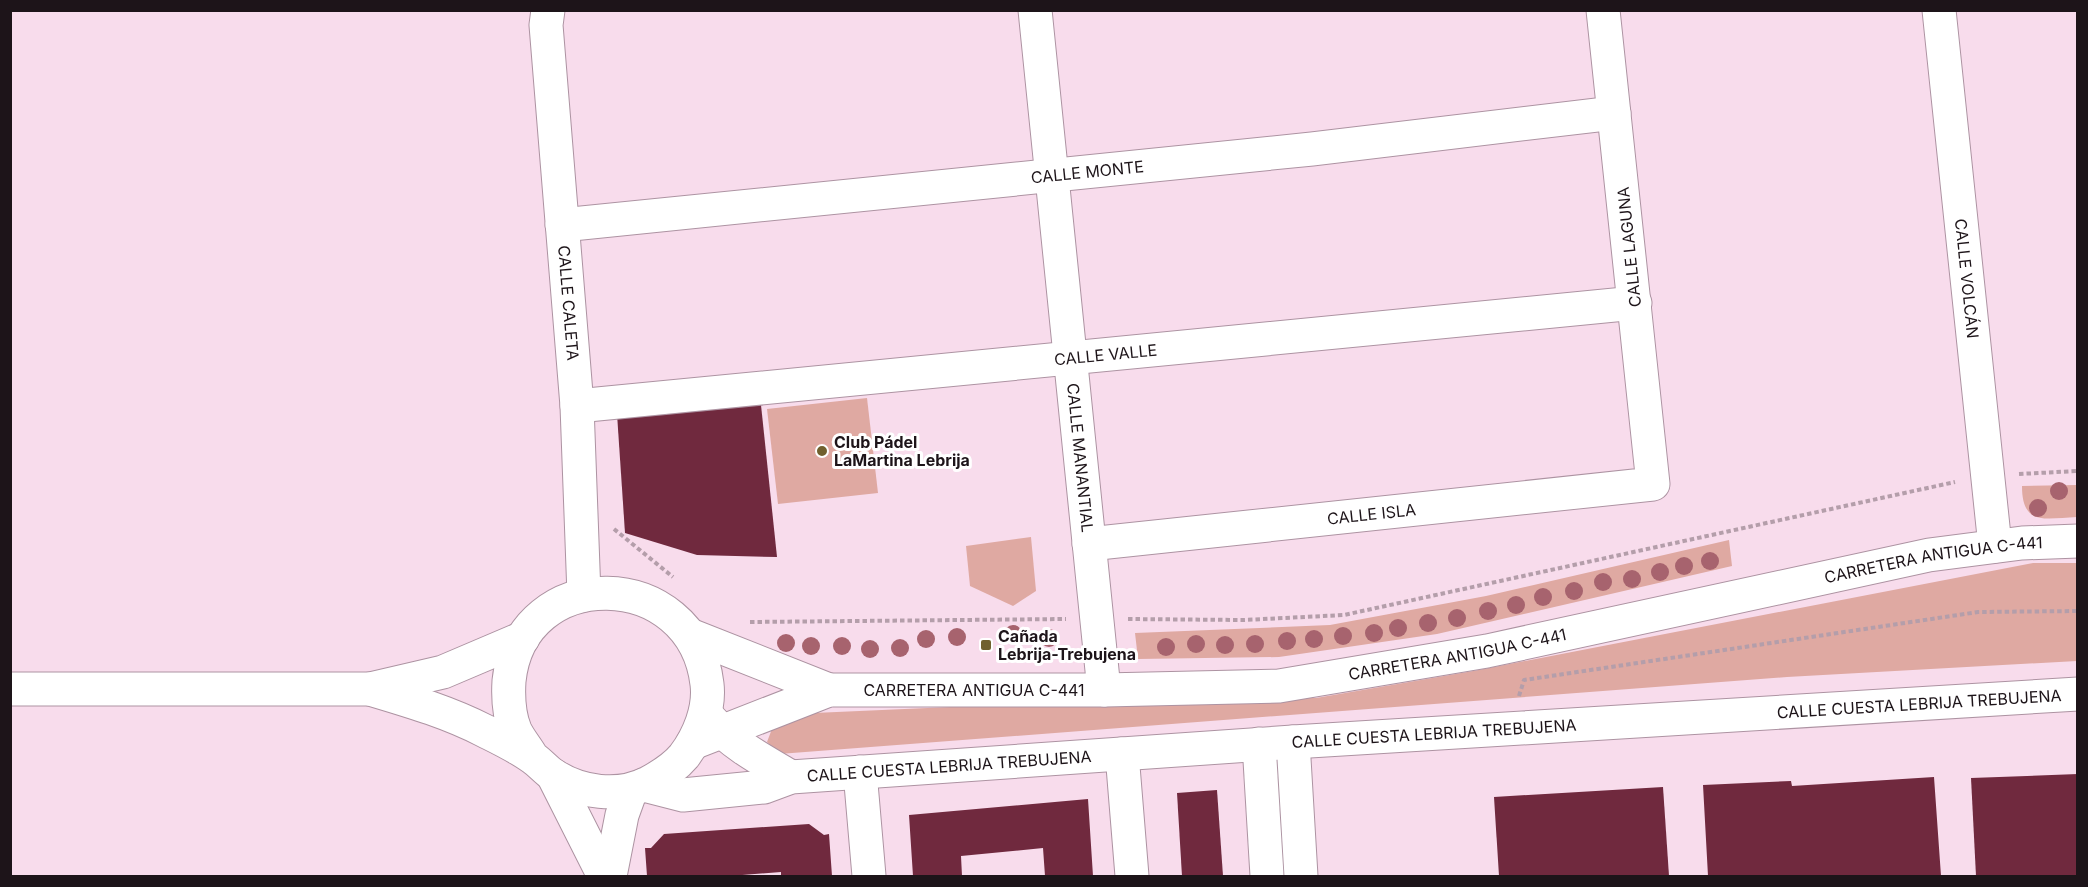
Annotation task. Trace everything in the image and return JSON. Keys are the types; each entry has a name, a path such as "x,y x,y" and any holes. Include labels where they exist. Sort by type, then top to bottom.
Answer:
{"street":[{"name":"CALLE CALETA","path":"548,10 546,26 577,406 584,595"},
{"name":"CALLE MANANTIAL","path":"1035,10 1104,690"},
{"name":"CALLE LAGUNA","path":"1604,10 1653,484"},
{"name":"CALLE VOLCÁN","path":"1939,10 1995,546"},
{"name":"CALLE MONTE","path":"562,225 1312,149 1614,113"},
{"name":"CALLE VALLE","path":"577,406 1070,356 1635,303"},
{"name":"CALLE ISLA","path":"1089,544 1653,484"},
{"name":"CARRETERA ANTIGUA C-441","path":"707,730 829,690 1104,690 1279,686 1487,651 1929,555 1995,546 2078,541"},
{"path":"370,689 448,713 543,766 583,789 613,793 637,788 679,762 707,730 707,686 702,659 690,635 674,617 654,603 631,595 608,592 584,595 560,604 539,618 523,638 511,667 508,699 515,730 543,766 604,876"},
{"name":"CARRETERA ANTIGUA C-441","path":"690,635 829,690"},
{"path":"10,689 370,689 443,672 523,638"},
{"name":"CALLE CUESTA LEBRIJA TREBUJENA","path":"637,788 683,795 764,787 791,777 860,772 1259,744 2078,694"},
{"name":"CALLE CUESTA LEBRIJA TREBUJENA","path":"707,730 791,777"},
{"path":"1293,742 1301,876"},
{"path":"1259,744 1267,876"},
{"path":"1122,754 1132,876"},
{"path":"860,772 869,876"},
{"path":"610,876 622,815 637,788"}],"path":[{"path":"746,622 1096,618 1243,620 1344,615 1988,475 2078,471"},
{"path":"580,521 604,521 676,580"},
{"path":"1517,700 1524,680 1978,612 2078,611"}],"shaded area":[{"name":"Club Pádel LaMartina Lebrija","path":"867,398 878,493 778,504 767,409"},
{"path":"2077,485 2077,517 2038,517 2026,508 2022,486"},
{"path":"1031,537 1036,591 1013,606 970,586 966,546"},
{"path":"1729,540 1732,566 1437,634 1279,657 1138,659 1135,633 1330,625 1486,596"},
{"path":"2033,563 2077,563 2077,661 1787,677 779,754 767,742 775,721 814,713 1085,701 1316,698 1473,671"}],"building":[{"path":"761,405 777,557 697,555 625,533 617,414"},
{"path":"2078,774 2078,876 1976,876 1971,778"},
{"path":"1934,777 1941,876 1708,876 1703,785 1791,781 1792,786"},
{"path":"1663,787 1669,876 1499,876 1494,797"},
{"path":"1217,790 1223,876 1182,876 1177,793"},
{"path":"1088,799 1093,876 1045,876 1043,848 961,856 962,876 913,876 909,815"},
{"path":"809,824 824,835 829,834 832,876 781,876 781,872 730,876 647,876 645,848 651,848 664,834"}],"place":[{"name":"Club Pádel LaMartina Lebrija","path":"822,451"},
{"name":"Cañada Lebrija-Trebujena","path":"986,645"}]}
